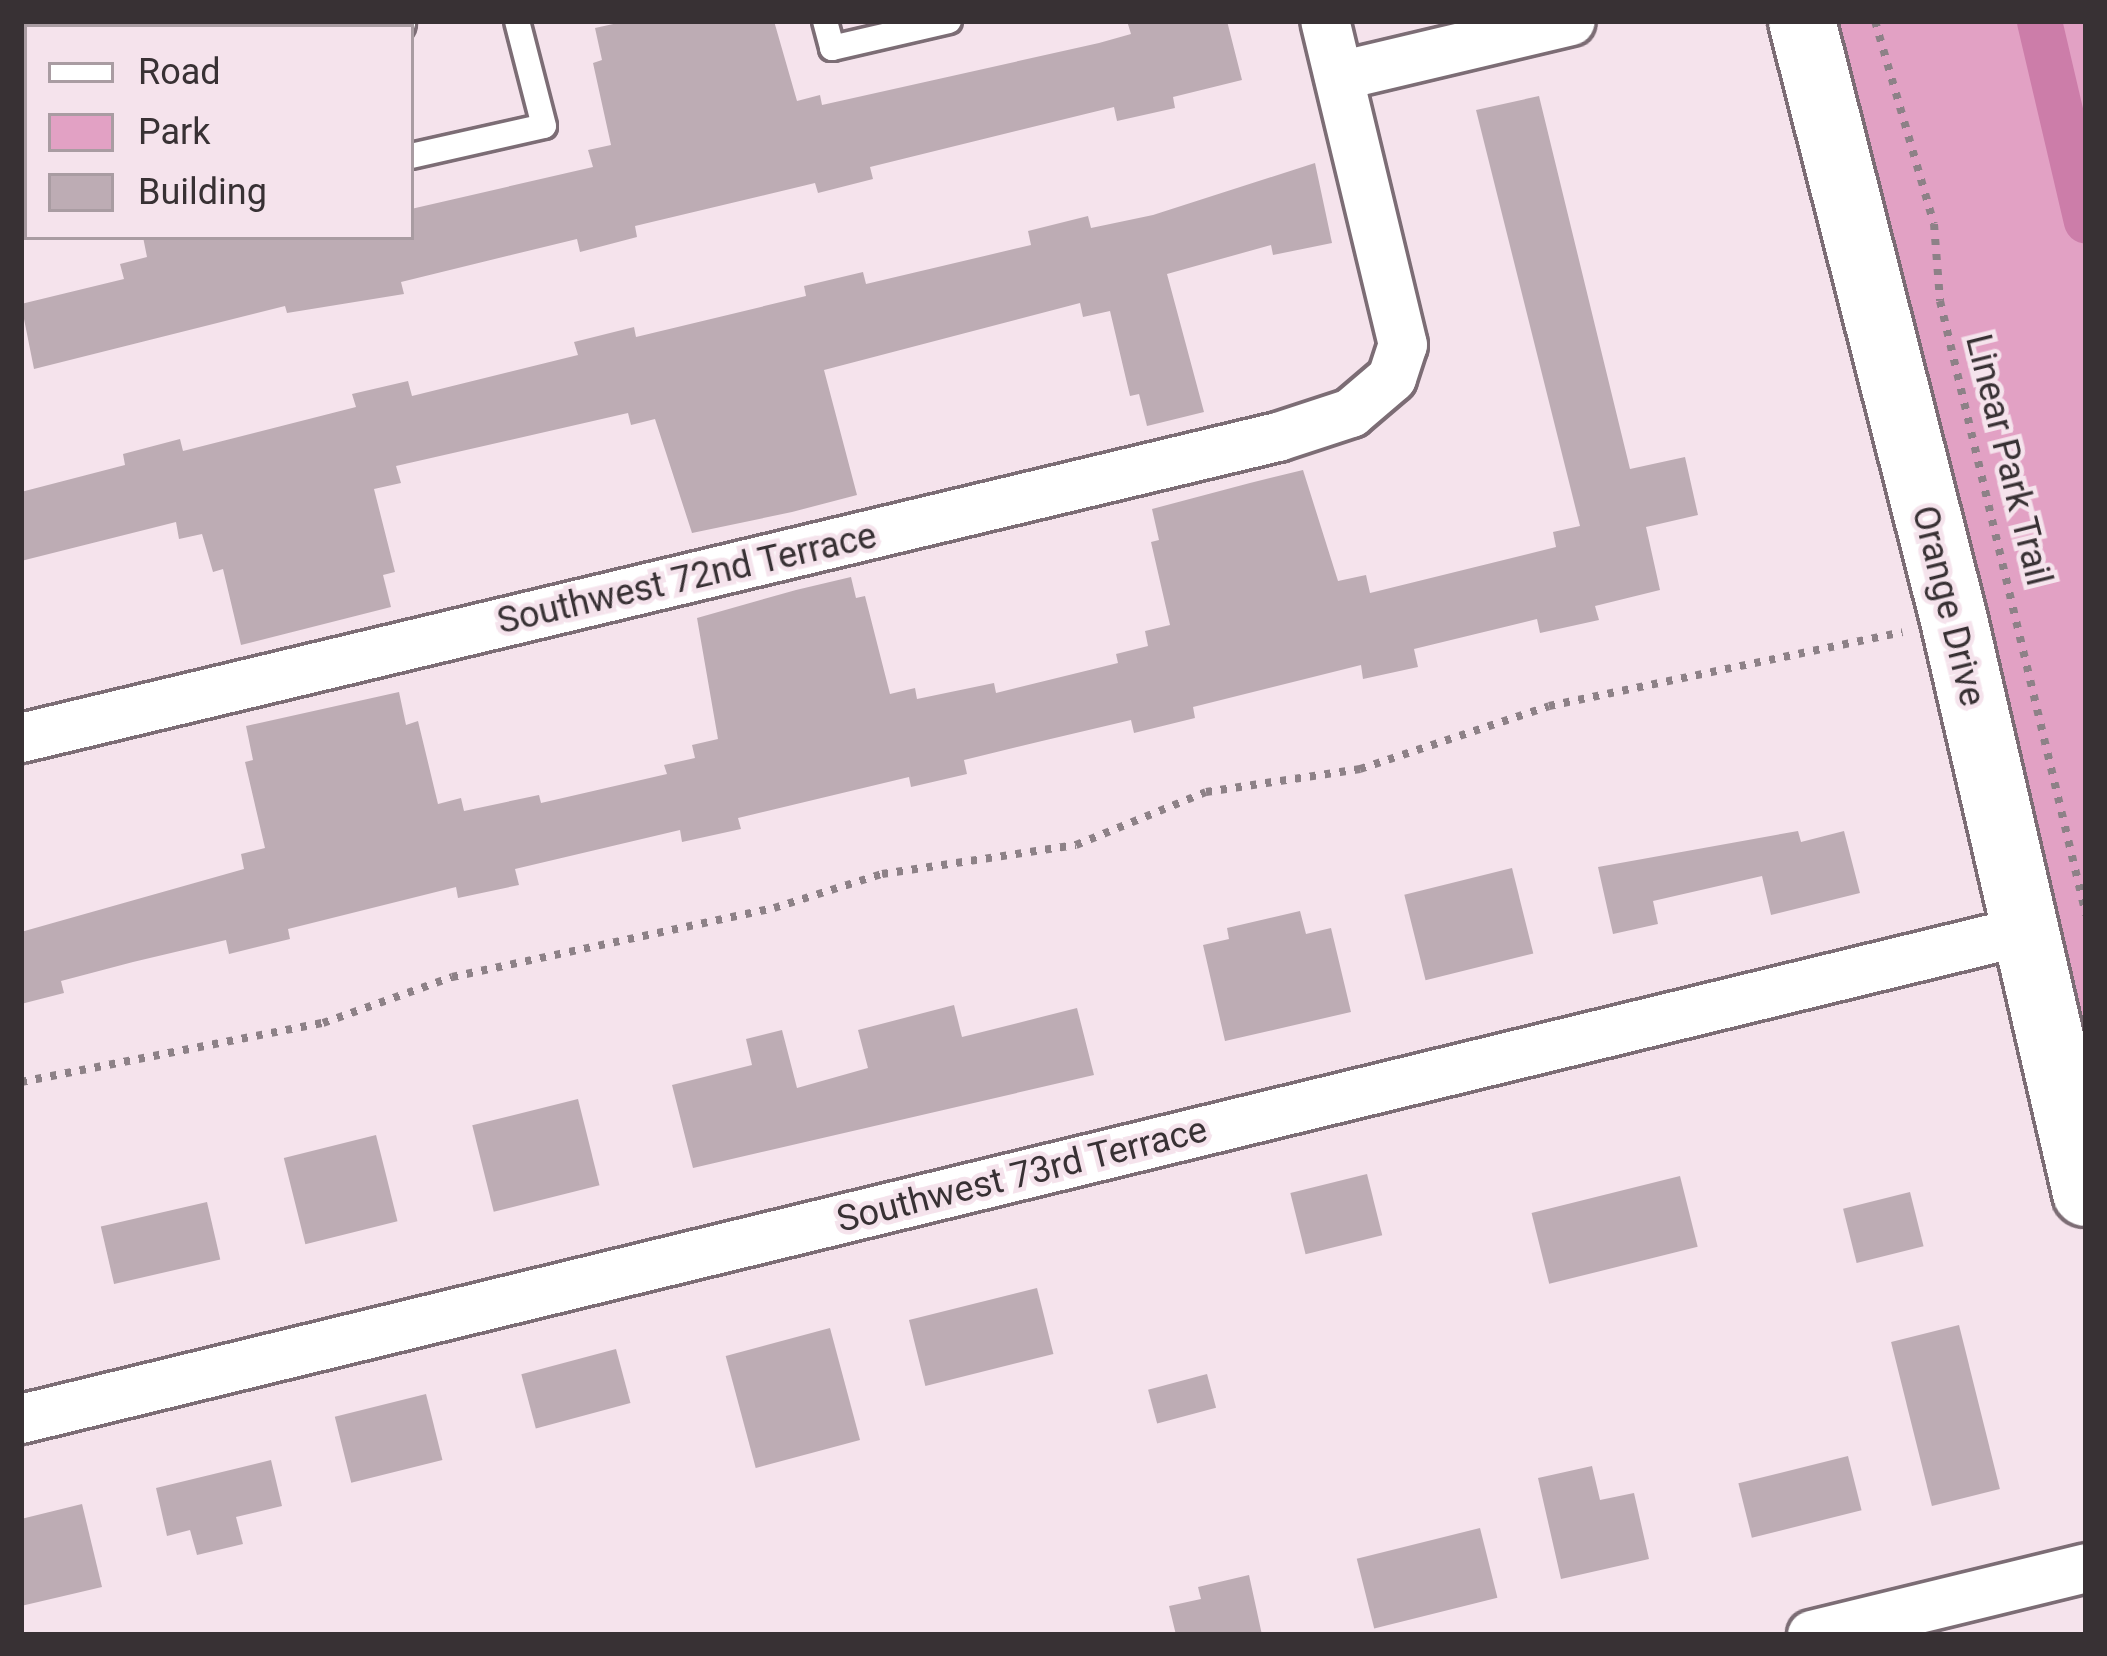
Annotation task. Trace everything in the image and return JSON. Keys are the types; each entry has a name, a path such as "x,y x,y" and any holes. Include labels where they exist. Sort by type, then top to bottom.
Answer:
{"street":[{"path":"1325,21 1339,76 1571,21"},
{"name":"Orange Drive","path":"1802,21 2086,1193"},
{"name":"Southwest 72nd Terrace","path":"21,738 1279,437 1351,413 1392,378 1403,345 1339,76"},
{"name":"Southwest 73rd Terrace","path":"21,1419 2024,931"},
{"path":"1812,1635 2086,1568"}],"lane":[{"path":"414,155 544,126 517,21"},
{"path":"825,21 832,48 949,21"}],"path":[{"name":"Linear Park Trail","path":"1875,21 1934,224 1940,301 2086,915"},
{"path":"21,1082 323,1023 452,977 754,913 882,874 1076,845 1206,792 1360,769 1549,706 1925,626"}],"green space":[{"path":"1836,21 2086,21 2086,1108 1954,504"}],"building":[{"path":"627,21 774,21 797,101 820,95 822,105 1099,43 1131,34 1127,21 1227,21 1242,80 1173,97 1175,108 1117,121 1114,107 870,167 873,179 818,193 815,183 635,226 637,237 580,252 577,239 401,282 404,294 287,313 285,306 34,369 21,304 124,279 120,264 147,257 144,240 414,240 414,208 593,167 588,150 611,145 593,63 602,60 595,28"},
{"path":"1539,96 1630,469 1685,457 1698,515 1646,527 1660,590 1595,606 1599,620 1540,633 1537,619 1414,649 1418,667 1363,679 1361,665 1193,707 1195,718 1134,733 1131,720 1042,741 964,760 967,774 911,787 909,777 738,818 741,829 682,842 680,830 515,869 519,885 458,898 456,887 288,929 290,939 229,954 226,940 133,962 61,981 64,993 21,1004 21,932 244,869 241,854 265,848 245,762 253,760 246,726 399,692 406,725 418,721 438,804 461,798 464,811 539,795 541,803 667,774 664,765 695,758 692,745 718,739 697,618 796,590 851,577 856,598 865,596 890,694 915,688 917,699 994,683 996,693 1118,663 1116,654 1148,646 1145,631 1170,625 1151,542 1159,540 1152,509 1303,470 1338,581 1366,575 1370,593 1556,547 1553,532 1580,526 1476,110"},
{"path":"1315,163 1332,243 1273,255 1271,245 1167,274 1204,412 1147,426 1139,394 1130,396 1110,311 1083,317 1080,303 824,370 857,495 792,512 692,533 655,419 631,425 628,413 396,466 401,483 374,489 395,572 383,575 391,607 241,645 223,569 213,572 202,534 179,539 176,522 21,561 21,492 125,465 123,454 180,439 183,451 356,407 352,394 408,381 412,396 578,355 574,342 634,327 636,337 806,296 804,286 863,272 866,284 1031,245 1028,231 1088,216 1091,228 1153,215"},
{"path":"1798,831 1801,842 1844,831 1860,893 1771,915 1762,876 1653,901 1658,924 1613,934 1598,867"},
{"path":"1512,868 1533,953 1426,980 1404,895"},
{"path":"1300,911 1306,934 1331,928 1351,1012 1225,1041 1203,945 1229,939 1227,928"},
{"path":"954,1005 962,1037 1077,1008 1094,1075 693,1168 672,1085 752,1065 746,1039 782,1030 797,1088 868,1068 858,1030"},
{"path":"578,1099 600,1185 494,1212 472,1125"},
{"path":"376,1135 398,1221 305,1244 284,1158"},
{"path":"1367,1174 1382,1235 1306,1254 1290,1193"},
{"path":"1680,1176 1698,1247 1549,1284 1532,1213"},
{"path":"1910,1192 1924,1246 1857,1263 1843,1209"},
{"path":"207,1202 220,1259 114,1284 101,1227"},
{"path":"1037,1288 1053,1354 925,1386 909,1320"},
{"path":"1959,1325 2000,1489 1932,1506 1891,1342"},
{"path":"830,1328 860,1440 756,1468 726,1356"},
{"path":"616,1349 630,1403 536,1428 521,1374"},
{"path":"1207,1374 1216,1408 1157,1424 1148,1390"},
{"path":"426,1394 442,1460 351,1483 335,1417"},
{"path":"1848,1456 1862,1510 1752,1538 1738,1483"},
{"path":"271,1460 282,1506 236,1517 243,1544 197,1555 190,1530 167,1536 156,1488"},
{"path":"1592,1466 1600,1500 1634,1493 1649,1559 1561,1579 1538,1478"},
{"path":"82,1504 102,1587 21,1606 21,1519"},
{"path":"1480,1528 1497,1598 1374,1629 1357,1559"},
{"path":"1249,1575 1262,1635 1176,1635 1169,1606 1201,1599 1198,1587"}],"waterway":[{"path":"2039,21 2086,221"}]}
